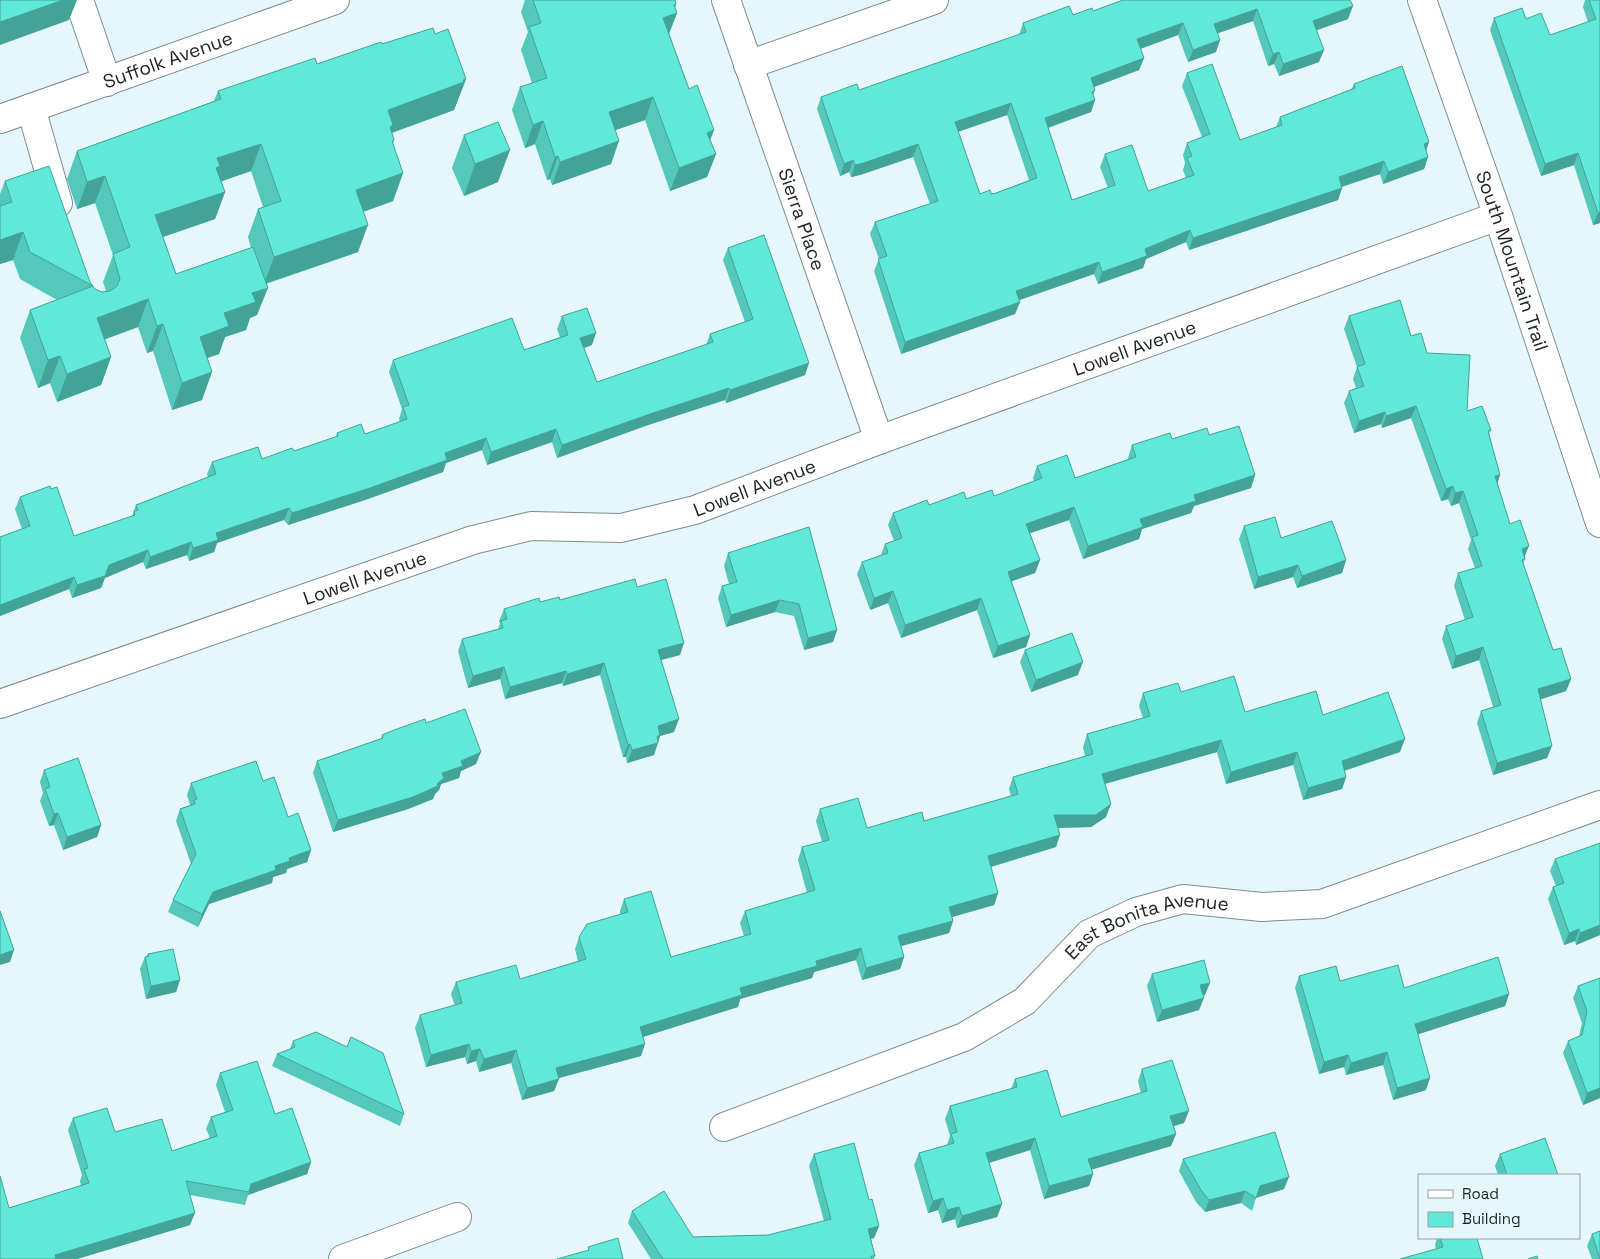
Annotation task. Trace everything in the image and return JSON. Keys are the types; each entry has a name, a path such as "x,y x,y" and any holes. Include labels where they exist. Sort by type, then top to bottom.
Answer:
{"street":[{"path":"79,0 107,82"},
{"name":"Suffolk Avenue","path":"0,119 107,82 284,9 335,0"},
{"name":"Sierra Place","path":"726,0 879,440"},
{"path":"748,65 934,0"},
{"name":"South Mountain Trail","path":"1422,0 1498,216 1600,523"},
{"path":"31,108 67,226"},
{"name":"Lowell Avenue","path":"0,704 473,540 531,526 621,528 695,510 879,440 1498,216"},
{"name":"East Bonita Avenue","path":"724,1127 964,1036 1024,1001 1090,934 1136,912 1183,898 1262,907 1322,904 1600,805"},
{"path":"343,1259 457,1218"}],"building":[{"path":"0,0 63,0 0,22"},
{"path":"533,0 675,0 676,4 674,5 677,13 663,18 689,89 697,85 714,130 707,133 716,154 679,168 653,97 609,112 619,141 560,162 558,156 555,157 543,121 533,125 520,87 547,78 529,27 541,23"},
{"path":"1123,0 1350,0 1353,6 1313,21 1324,50 1283,64 1279,52 1273,54 1257,9 1214,24 1220,40 1193,50 1183,23 1137,39 1144,58 1091,78 1095,90 1092,92 1095,100 1045,118 1072,200 1115,185 1105,154 1132,145 1148,191 1194,175 1187,158 1192,156 1187,143 1210,134 1187,73 1212,64 1240,140 1282,125 1280,117 1355,88 1354,84 1402,66 1429,142 1424,144 1428,157 1388,172 1384,161 1339,177 1342,188 1193,238 1190,230 1145,249 1147,256 1102,272 1099,262 1016,291 1020,302 905,342 878,259 887,256 875,222 938,201 918,144 864,163 855,165 853,160 844,164 821,97 857,84 859,90 1026,32 1023,23 1069,6 1073,15 1092,8 1093,11","holes":["1011,103 1037,178 996,193 991,194 990,190 980,194 955,122"]},
{"path":"1589,0 1600,0 1600,212 1598,213 1578,153 1545,164 1494,18 1522,8 1526,19 1541,13 1550,35 1596,19"},
{"path":"433,28 435,34 448,29 466,79 463,80 464,82 388,110 393,125 390,127 394,140 392,141 403,173 356,190 368,225 274,257 258,209 281,201 261,144 217,158 220,166 216,168 225,192 155,215 176,274 253,247 268,288 252,293 256,302 224,313 229,326 200,337 212,372 182,383 163,324 157,326 148,299 97,318 111,357 67,374 60,356 48,360 30,310 93,286 102,292 110,291 117,286 120,279 113,254 130,247 105,176 87,182 77,151 221,99 218,91 315,58 317,64 381,42 382,44"},
{"path":"498,122 510,150 475,164 464,135"},
{"path":"49,166 93,286 30,252 23,232 0,240 0,206 12,202 5,181"},
{"path":"764,235 809,363 730,390 729,388 653,413 562,445 556,429 491,452 486,438 445,453 447,460 370,488 292,513 289,508 216,533 218,540 193,548 191,542 150,557 148,550 109,565 105,576 77,585 74,577 0,605 0,537 30,526 20,497 50,486 51,489 57,487 74,536 135,515 134,511 138,510 136,505 216,474 212,462 258,447 262,459 292,448 294,451 338,436 337,433 361,424 365,434 407,419 403,407 409,405 393,360 512,318 524,350 568,335 562,316 587,308 596,333 580,338 597,382 713,342 710,334 753,319 728,248"},
{"path":"1400,300 1411,336 1421,333 1427,353 1470,355 1467,411 1482,406 1491,430 1488,431 1500,475 1495,476 1510,524 1520,520 1529,546 1522,549 1525,559 1522,560 1553,650 1561,648 1571,679 1538,689 1552,746 1497,763 1481,711 1501,705 1483,647 1456,656 1446,626 1473,617 1458,573 1482,566 1472,537 1478,535 1463,491 1455,493 1453,486 1446,489 1416,406 1386,416 1385,412 1359,421 1349,391 1364,386 1357,367 1365,364 1349,316"},
{"path":"1239,426 1255,475 1194,495 1196,501 1140,519 1143,527 1088,546 1074,507 1026,524 1040,560 1008,572 1030,635 998,646 981,598 905,625 893,591 874,598 862,562 888,553 885,544 902,538 893,513 927,500 929,505 964,492 966,499 992,490 994,496 1042,478 1037,466 1067,455 1075,478 1136,457 1132,445 1170,433 1172,439 1207,428 1209,435"},
{"path":"1275,517 1281,538 1332,521 1346,560 1302,576 1298,565 1258,577 1244,526"},
{"path":"809,527 837,630 808,638 799,604 780,600 731,615 722,586 737,582 728,553"},
{"path":"635,579 637,587 666,579 684,643 658,650 679,719 658,726 660,736 657,736 658,743 632,750 630,744 628,745 604,663 567,674 566,671 510,687 504,667 473,676 462,639 503,628 501,621 507,619 504,609 539,598 540,602 559,597 560,600"},
{"path":"1072,633 1083,662 1036,680 1025,650"},
{"path":"1234,676 1245,712 1316,691 1323,715 1388,692 1405,739 1342,761 1346,777 1308,788 1297,752 1231,772 1221,740 1102,774 1111,804 1096,815 1054,815 1060,835 988,856 998,893 949,907 953,921 898,936 904,957 866,968 861,948 816,961 817,966 740,988 742,995 640,1027 645,1044 556,1068 559,1079 527,1088 516,1050 484,1059 480,1049 471,1051 469,1044 431,1055 420,1015 462,1003 456,982 516,965 520,979 586,959 579,937 587,924 628,912 624,899 651,891 671,957 751,934 745,911 815,890 802,847 829,840 820,809 858,798 867,828 922,812 924,821 1018,794 1013,777 1093,754 1087,734 1150,716 1143,693 1178,683 1181,692"},
{"path":"465,709 481,752 461,761 463,766 442,773 444,778 437,784 438,786 413,797 338,820 317,761 383,738 382,735 425,719 426,723"},
{"path":"78,758 101,825 67,837 58,813 54,814 45,789 50,787 44,770"},
{"path":"256,761 263,781 274,777 288,817 298,813 311,850 289,858 290,861 275,866 276,870 213,892 202,914 173,900 196,854 180,809 195,804 194,800 197,799 191,783"},
{"path":"1600,843 1600,925 1580,933 1579,929 1569,933 1553,887 1564,883 1555,859"},
{"path":"0,911 14,950 0,955"},
{"path":"173,949 180,980 151,986 145,957 149,956 148,954"},
{"path":"1498,957 1509,994 1415,1024 1430,1078 1397,1088 1387,1052 1351,1063 1348,1055 1324,1062 1299,976 1336,966 1340,981 1398,965 1404,988"},
{"path":"1204,960 1210,983 1200,985 1204,998 1162,1010 1152,974"},
{"path":"1600,978 1600,1088 1587,1093 1568,1041 1582,1035 1587,1011 1578,986"},
{"path":"316,1032 347,1047 351,1037 383,1053 404,1114 277,1054 295,1047 293,1041"},
{"path":"1172,1060 1189,1111 1170,1116 1176,1134 1088,1159 1093,1174 1049,1186 1035,1138 986,1153 1002,1204 962,1216 959,1207 947,1210 943,1198 933,1201 919,1153 954,1143 951,1134 957,1132 950,1106 1017,1087 1015,1079 1047,1070 1061,1117 1147,1091 1142,1069"},
{"path":"257,1061 275,1114 292,1108 311,1162 251,1184 249,1192 186,1181 195,1213 55,1255 56,1259 0,1259 0,1176 9,1208 89,1183 84,1169 88,1168 73,1118 107,1108 115,1132 162,1119 172,1151 217,1136 211,1117 233,1110 220,1073"},
{"path":"1275,1132 1289,1177 1260,1186 1256,1198 1245,1191 1209,1200 1183,1159"},
{"path":"1545,1138 1558,1174 1507,1174 1500,1154"},
{"path":"854,1143 869,1200 872,1199 879,1226 868,1229 875,1256 871,1256 872,1259 663,1259 632,1211 664,1191 693,1237 768,1235 831,1219 814,1154"},
{"path":"1600,1231 1600,1259 1592,1234"},
{"path":"618,1238 623,1259 557,1259 589,1250 588,1247"},
{"path":"1440,1239 1477,1239 1483,1259 1400,1259 1443,1247"}]}
